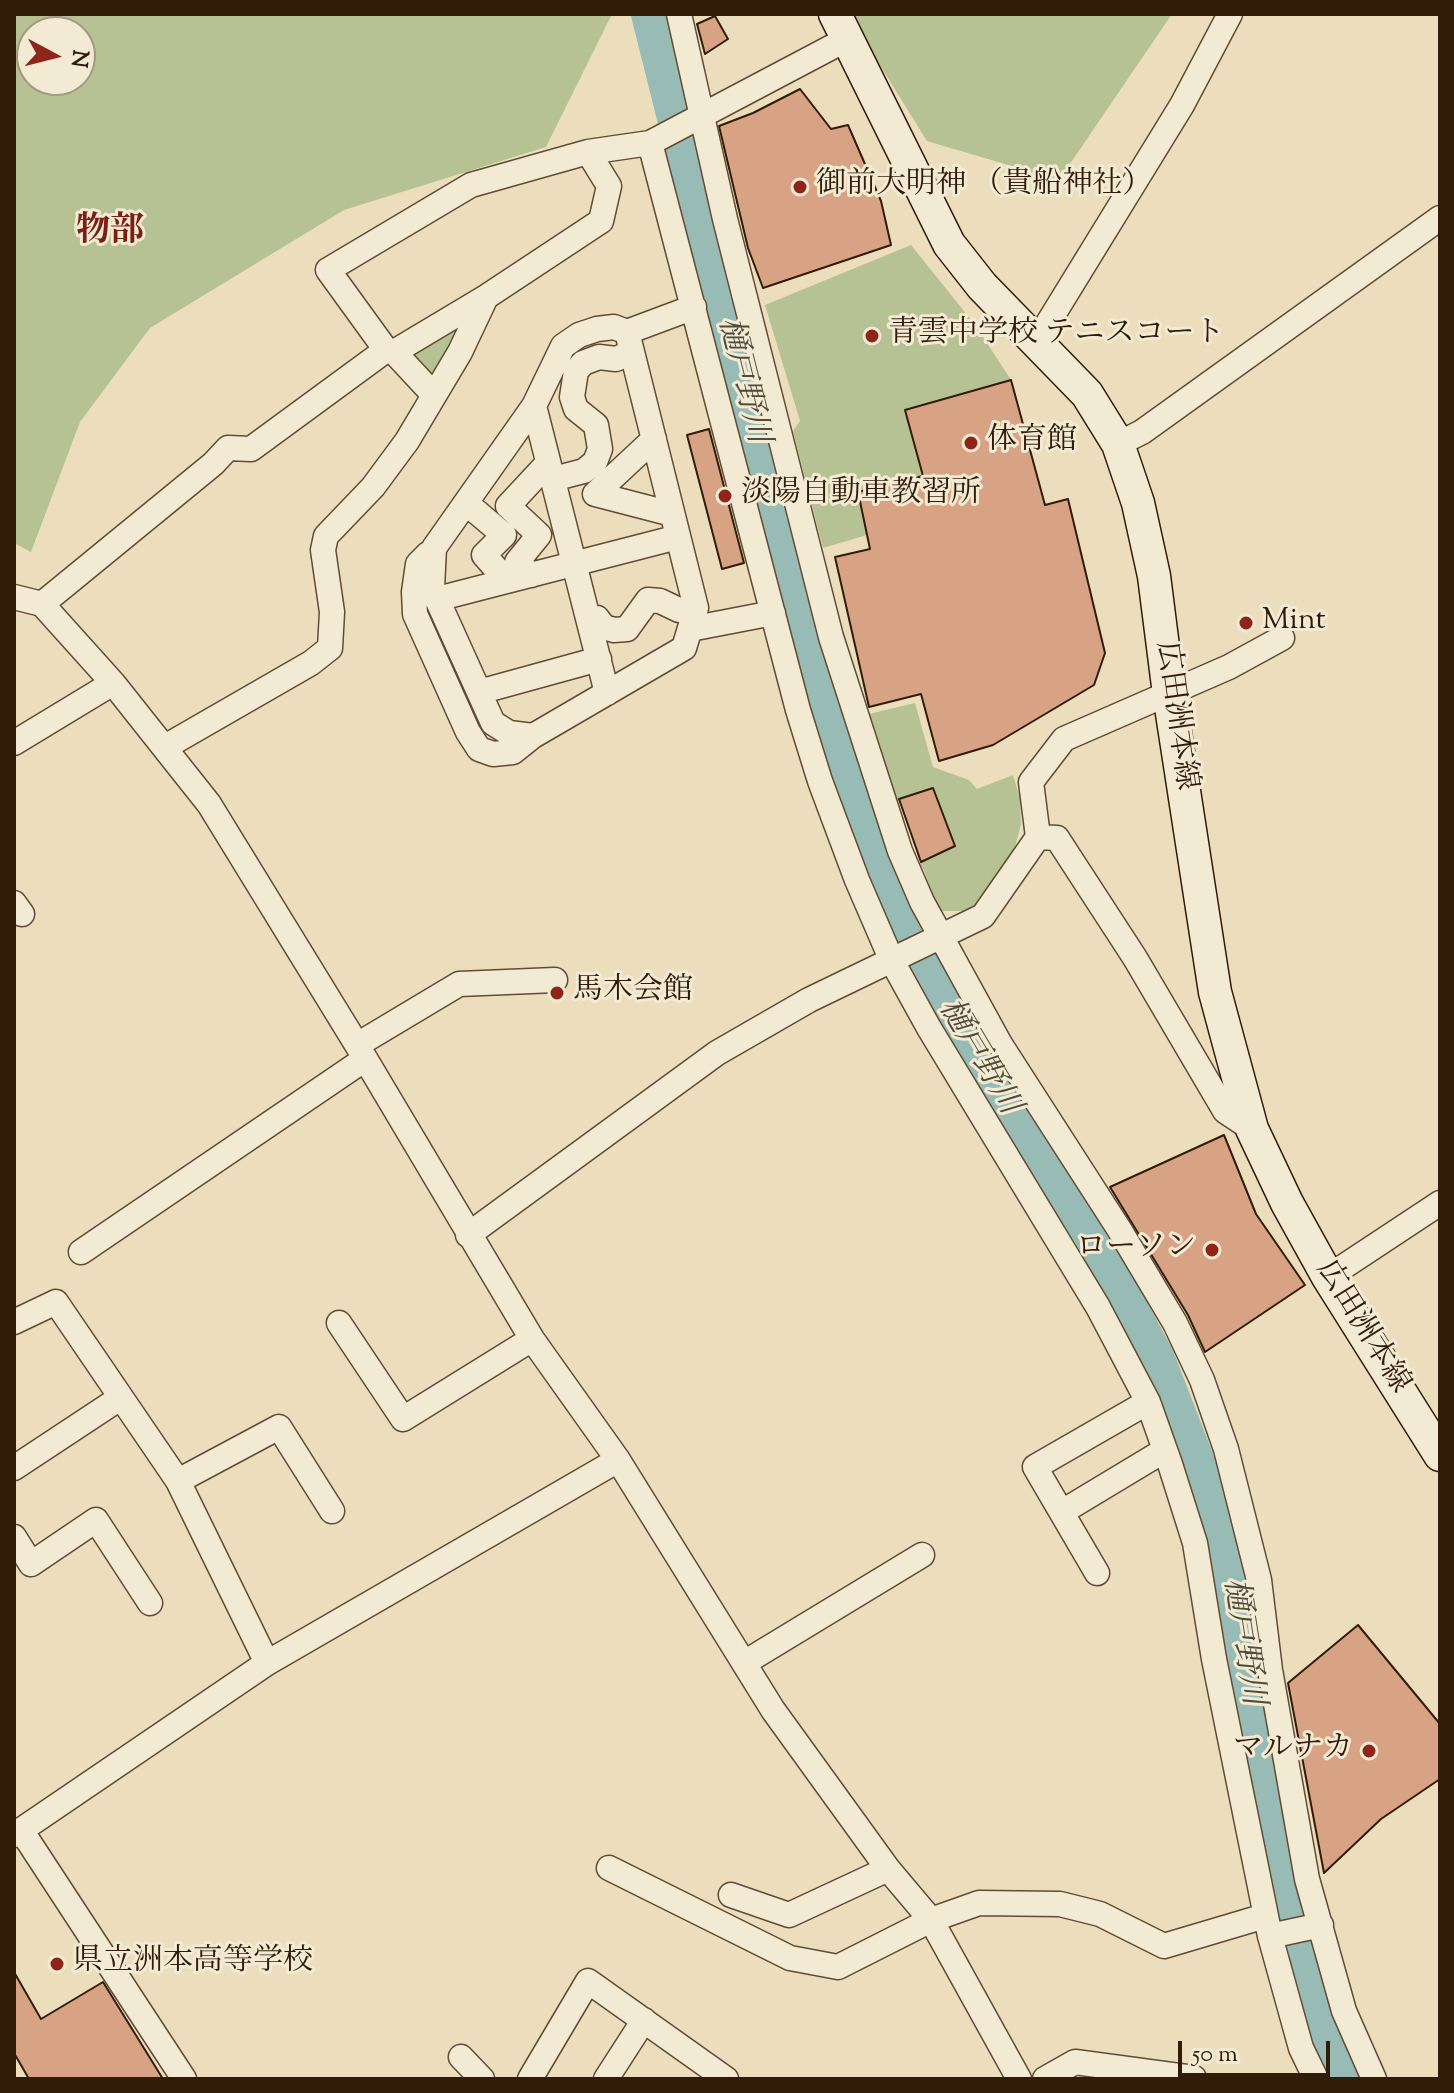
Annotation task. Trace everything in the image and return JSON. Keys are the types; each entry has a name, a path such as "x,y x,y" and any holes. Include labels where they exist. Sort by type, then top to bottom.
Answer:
{"main road":[{"name":"広田洲本線","path":"841,26 949,244 982,286 1087,394 1118,444 1138,503 1154,576 1215,992 1252,1129 1287,1203 1328,1277 1440,1455"}],"street":[{"path":"679,14 700,114 831,637 900,851 922,902 942,935 968,990 1175,1323 1202,1380 1226,1449 1259,1580 1270,1670 1305,1865 1330,1968 1344,2011 1374,2079"},
{"path":"1037,341 1182,105 1230,14"},
{"path":"434,395 390,351 328,270 471,185 588,152 650,143 841,26"},
{"path":"650,143 820,781 857,880 892,961 929,1028 1098,1307 1148,1402 1165,1450 1195,1543 1214,1659 1268,1926 1301,2048 1316,2079"},
{"path":"42,604 213,464 228,448 251,449 390,351 486,297 601,221 609,186 588,152"},
{"path":"1118,444 1142,432 1440,218"},
{"path":"165,747 311,663 330,648 332,612 323,550 326,536 390,468 474,324 486,297"},
{"path":"531,575 517,562 539,535 508,506 550,471 584,471 595,462 600,449 596,425 576,409 572,397 576,371 583,363 599,357 616,359 630,342 694,307"},
{"path":"437,544 418,564 415,614 468,732 479,749 493,754 513,752 533,736 684,648 693,619 675,525 630,342 614,327 579,335 563,346 534,406 466,503 437,544 434,548 432,588 493,723 509,733 533,736"},
{"path":"534,406 607,693"},
{"path":"654,439 595,494 675,525"},
{"path":"466,503 504,535 484,555 507,581"},
{"path":"437,599 574,564 675,525"},
{"path":"14,597 42,604 113,683 209,804 532,1339 618,1460 773,1710 888,1869 931,1920 1019,2079"},
{"path":"588,618 597,618 604,627 614,630 627,629 648,600 660,601 693,619 773,613"},
{"path":"468,1235 717,1053 809,1000 983,916 1038,837 1031,782 1064,739 1229,667 1282,638"},
{"path":"479,692 599,659"},
{"path":"14,743 113,683"},
{"path":"1038,837 1057,838 1135,958 1225,1111 1252,1129"},
{"path":"81,1252 459,984 555,980"},
{"path":"1328,1277 1440,1203"},
{"path":"14,1322 56,1302 178,1481 267,1663"},
{"path":"339,1323 403,1419 532,1339"},
{"path":"14,1468 120,1398"},
{"path":"1097,1573 1035,1467 1148,1402"},
{"path":"178,1481 279,1427 332,1511"},
{"path":"1062,1512 1165,1450"},
{"path":"184,2079 18,1832 267,1663 618,1460"},
{"path":"14,1537 31,1564 96,1520 150,1603"},
{"path":"744,1663 922,1555"},
{"path":"609,1868 790,1958 838,1967 931,1920 979,1903 1060,1904 1100,1914 1164,1946 1268,1926 1321,1925"},
{"path":"731,1895 789,1915 888,1869"},
{"path":"530,2079 588,1981 726,2079"},
{"path":"606,2079 644,2020"},
{"path":"461,2057 482,2079"},
{"path":"1045,2079 1075,2062 1194,2078"}],"green space":[{"path":"14,14 612,14 546,147 344,210 150,328 80,422 31,552 14,543"},
{"path":"848,14 1172,14 1059,180 927,141"},
{"path":"911,245 976,326 1011,380 905,410 923,476 858,492 867,535 823,548 793,431 800,421 765,305"},
{"path":"472,313 431,381 407,353"},
{"path":"915,703 933,767 969,780 977,789 1013,775 1020,798 1021,824 1014,851 972,911 938,911 919,863 955,846 933,788 895,801 869,714"}],"building":[{"path":"715,16 728,39 705,54 697,24"},
{"name":"御前大明神 （貴船神社）","path":"800,89 831,129 848,125 881,201 891,245 763,288 748,248 719,126"},
{"path":"1011,380 1045,505 1068,499 1105,653 1094,685 993,745 939,761 921,694 869,707 835,557 870,549 858,492 923,476 905,410"},
{"path":"709,429 744,563 722,569 687,435"},
{"path":"933,788 955,846 921,862 899,799"},
{"name":"ローソン","path":"1224,1135 1256,1214 1305,1285 1205,1352 1188,1315 1110,1187"},
{"name":"マルナカ","path":"1358,1625 1440,1724 1440,1779 1381,1819 1324,1873 1288,1683"},
{"path":"14,1972 41,2019 103,1982 163,2079 29,2079 14,2053"}],"waterway":[{"name":"樋戸野川","path":"649,14 794,592 853,793 936,988 981,1070 1091,1234 1157,1359 1197,1462 1229,1564 1272,1842 1301,1969 1344,2079"}],"place":[{"name":"御前大明神 （貴船神社）","path":"800,187"},
{"name":"青雲中学校 テニスコート","path":"872,336"},
{"name":"体育館","path":"971,443"},
{"name":"淡陽自動車教習所","path":"725,496"},
{"name":"Mint","path":"1246,623"},
{"name":"馬木会館","path":"557,993"},
{"name":"ローソン","path":"1212,1250"},
{"name":"マルナカ","path":"1369,1751"},
{"name":"県立洲本高等学校","path":"57,1964"}],"district":[{"name":"物部","path":"110,234"}]}
